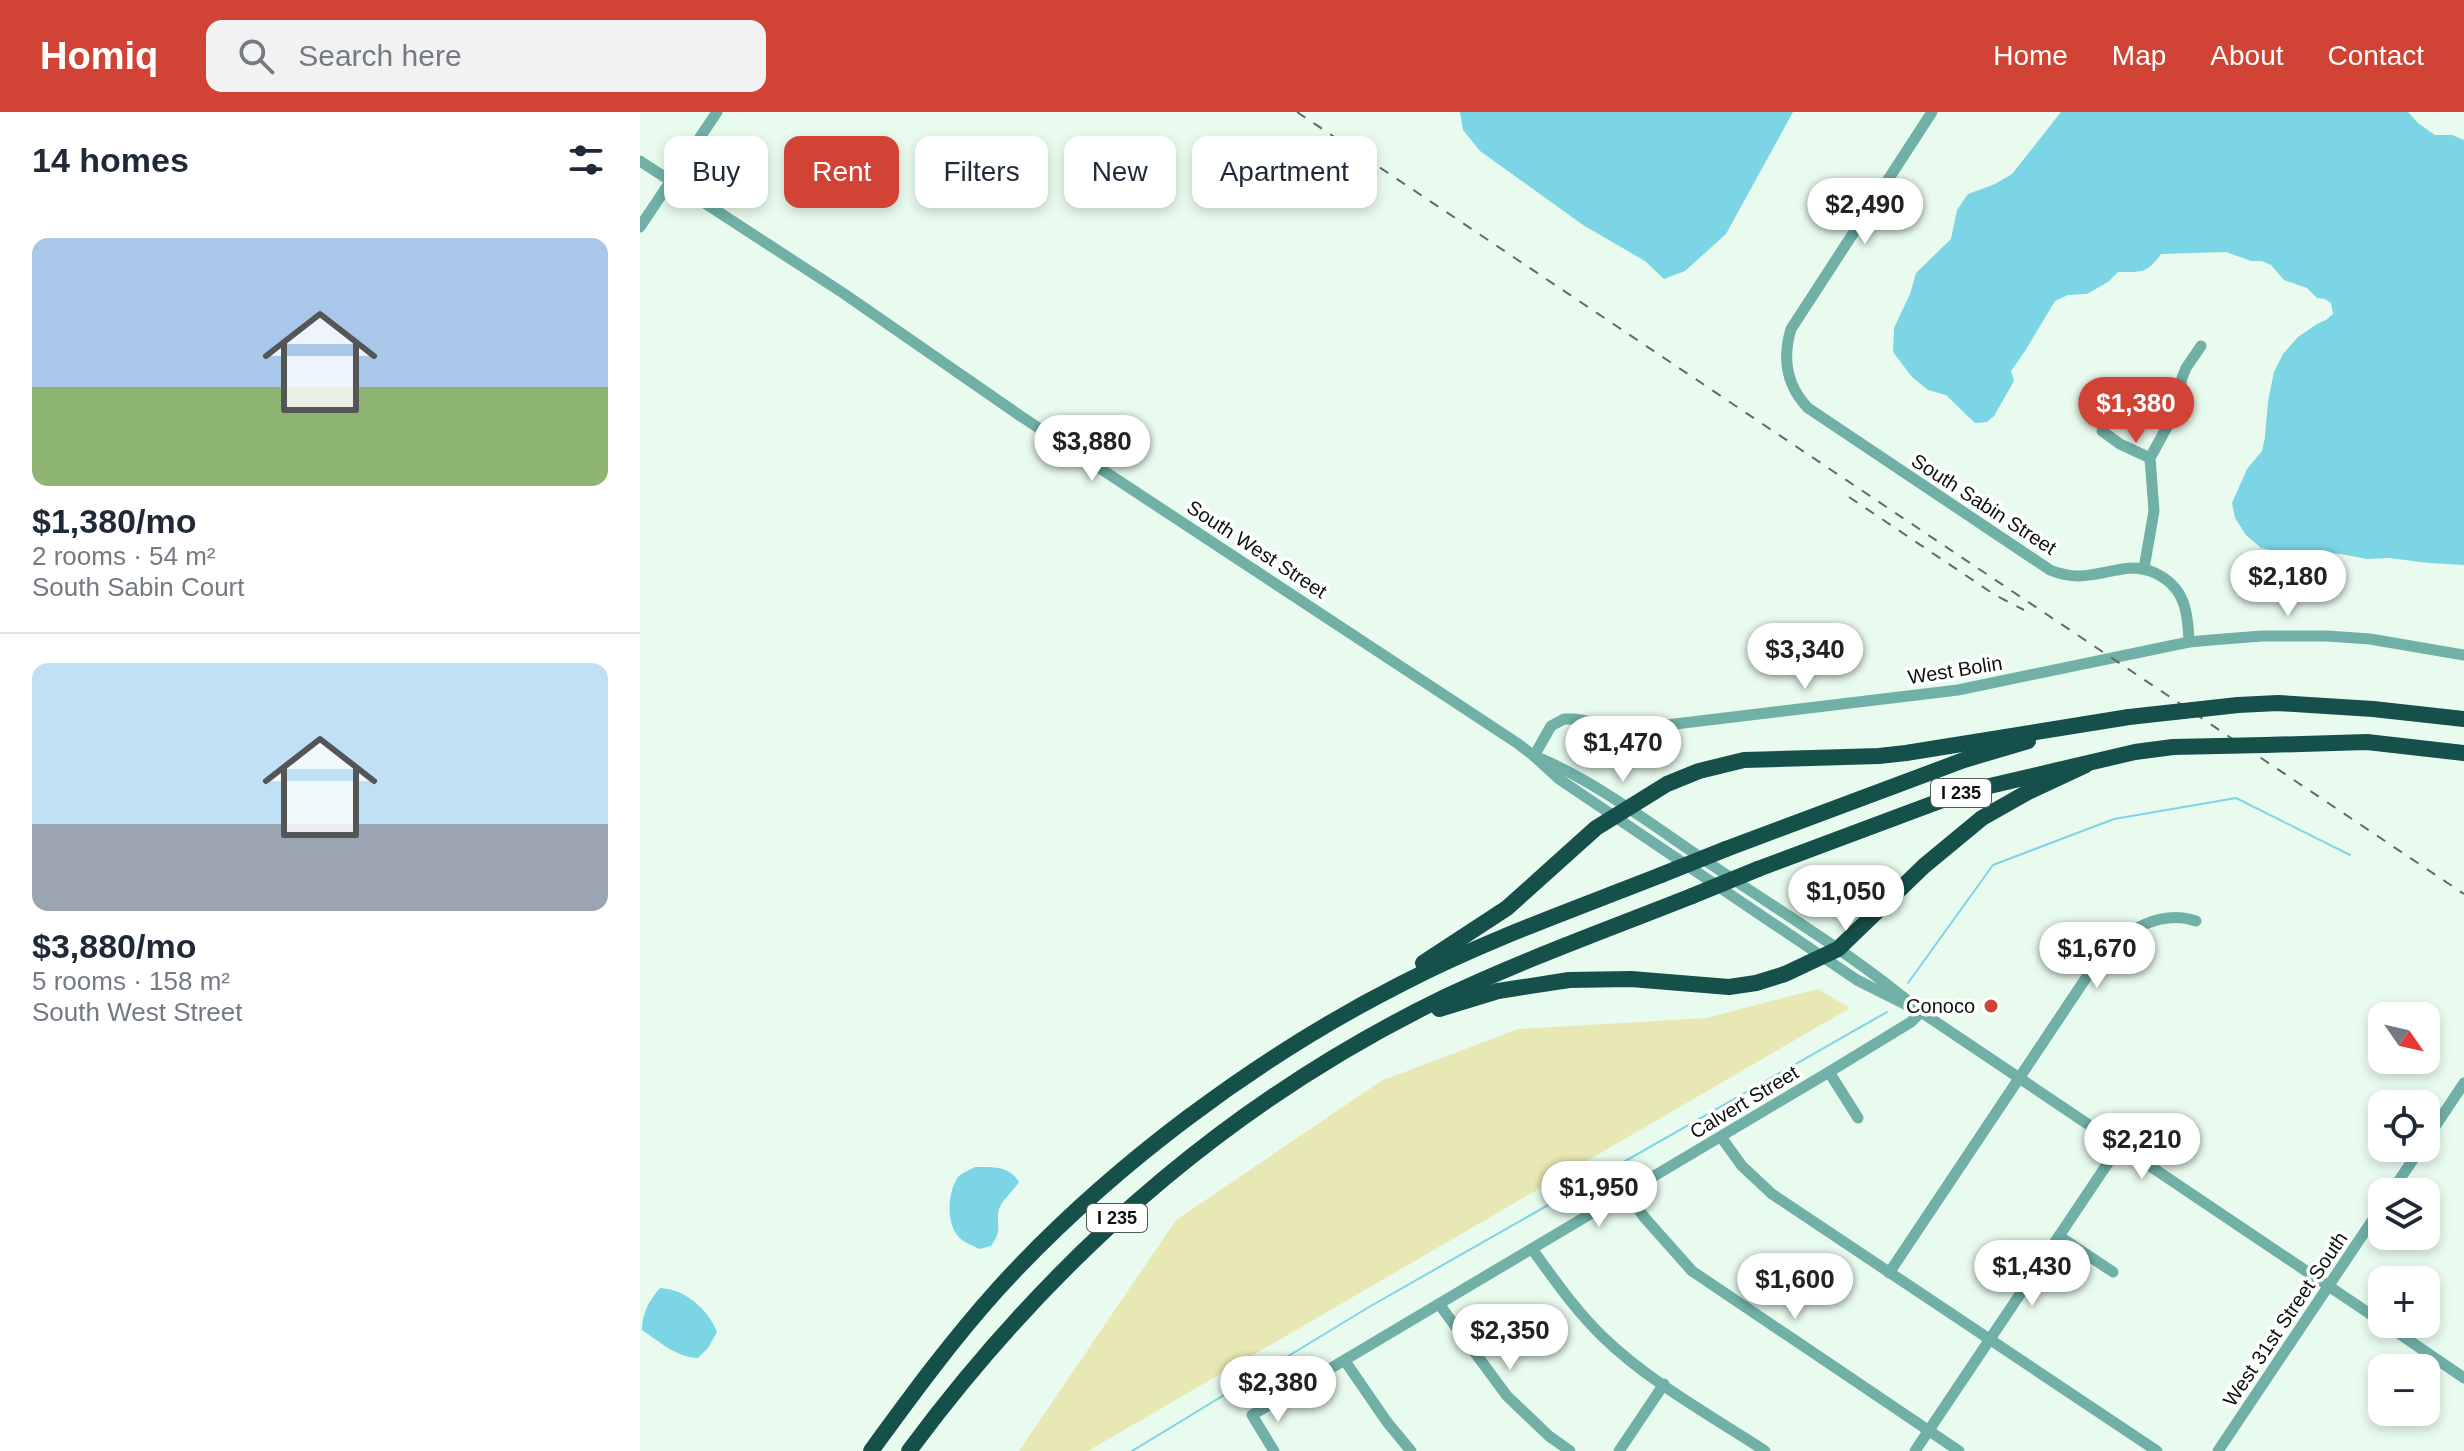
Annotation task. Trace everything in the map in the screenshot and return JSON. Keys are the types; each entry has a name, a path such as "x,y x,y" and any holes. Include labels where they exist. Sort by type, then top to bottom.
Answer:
{"highway":[{"name":"I 235","path":"871,1451 998,1290 1056,1231 1154,1145 1245,1076 1307,1036 1431,969 1726,849 1964,760 2075,726 2129,717 2278,703 2464,719"},
{"path":"1307,1036 1369,993 1433,958 1485,924 1596,828 1667,784 1699,771 1744,760 1879,756 2075,726"},
{"name":"I 235","path":"909,1451 1031,1302 1128,1209 1188,1158 1313,1070 1442,998 1501,971 1758,869 1964,792 2135,752 2173,747 2367,742 2464,753"},
{"path":"1371,1037 1427,1013 1511,989 1602,978 1729,987 1770,979 1831,953 1963,831 1999,807 2086,765"}],"street":[{"path":"701,136 717,112"},
{"name":"South Sabin Street","path":"1932,112 1791,329 1785,355 1793,390 1808,408 2050,570 2070,576 2091,577 2144,568"},
{"name":"South West Street","path":"640,161 664,177"},
{"path":"640,227 664,190"},
{"name":"South West Street","path":"712,208 1534,756 1564,769 1621,813 1831,953 1857,980 1921,1012 2368,1312"},
{"path":"2201,346 2182,378 2175,412 2150,458 2154,511 2144,568 2170,582 2180,593 2187,611 2189,642 2262,636 2327,636 2370,639 2464,655"},
{"path":"2102,431 2120,444 2150,458"},
{"name":"West Bolin","path":"1534,756 1551,726 1564,719 1613,726 1650,727 1958,690 2189,642"},
{"path":"1889,1273 2102,954 2119,937 2158,920 2183,916 2196,921"},
{"name":"Calvert Street","path":"1274,1451 1252,1415 1829,1072 1911,1022 1921,1012"},
{"path":"1829,1072 1858,1118"},
{"path":"2440,1119 2464,1083"},
{"path":"1721,1137 1742,1166 1764,1188 2157,1451"},
{"path":"1915,1451 2120,1145"},
{"path":"1627,1193 1664,1242 1692,1271 1959,1451"},
{"name":"West 31st Street South","path":"2218,1451 2368,1227"},
{"path":"2059,1236 2113,1272"},
{"path":"1532,1249 1595,1329 1626,1358 1765,1451"},
{"path":"1439,1304 1507,1396 1549,1436 1570,1451"},
{"name":"South West Street","path":"2406,1338 2464,1378"},
{"path":"1345,1361 1411,1451"},
{"path":"1619,1451 1664,1384"}],"green space":[{"path":"1818,989 1850,1008 1088,1451 1019,1451 1176,1220 1381,1081 1518,1029 1706,1018"}],"water":[{"path":"1460,112 1793,112 1726,234 1685,271 1664,279 1645,261 1583,225 1480,151 1463,130"},
{"path":"2061,112 2408,112 2435,135 2452,135 2464,140 2464,565 2367,559 2309,551 2281,552 2261,548 2246,535 2235,518 2232,503 2247,469 2262,451 2274,372 2283,354 2298,337 2333,314 2331,303 2317,298 2307,288 2284,280 2271,265 2262,261 2251,261 2226,252 2161,254 2143,270 2118,272 2087,294 2068,295 2055,301 2011,371 2014,381 1994,416 1987,422 1975,423 1946,395 1928,390 1912,377 1893,352 1894,328 1916,273 1951,239 1957,210 1968,194 2012,174"},
{"path":"975,1167 1005,1170 1019,1182 999,1209 995,1240 991,1246 979,1249 957,1235 950,1214 950,1198 955,1183"},
{"path":"660,1288 687,1296 702,1308 713,1324 717,1332 698,1358 676,1352 642,1330 647,1308"}],"waterway":[{"path":"1908,983 1993,865 2114,819 2236,798 2350,855"},
{"path":"1132,1451 1369,1307 1887,1012"}],"railway":[{"path":"1297,112 2464,894"},
{"path":"1849,497 1995,595 2024,610"}],"place":[{"name":"Conoco","path":"1991,1006"}]}
